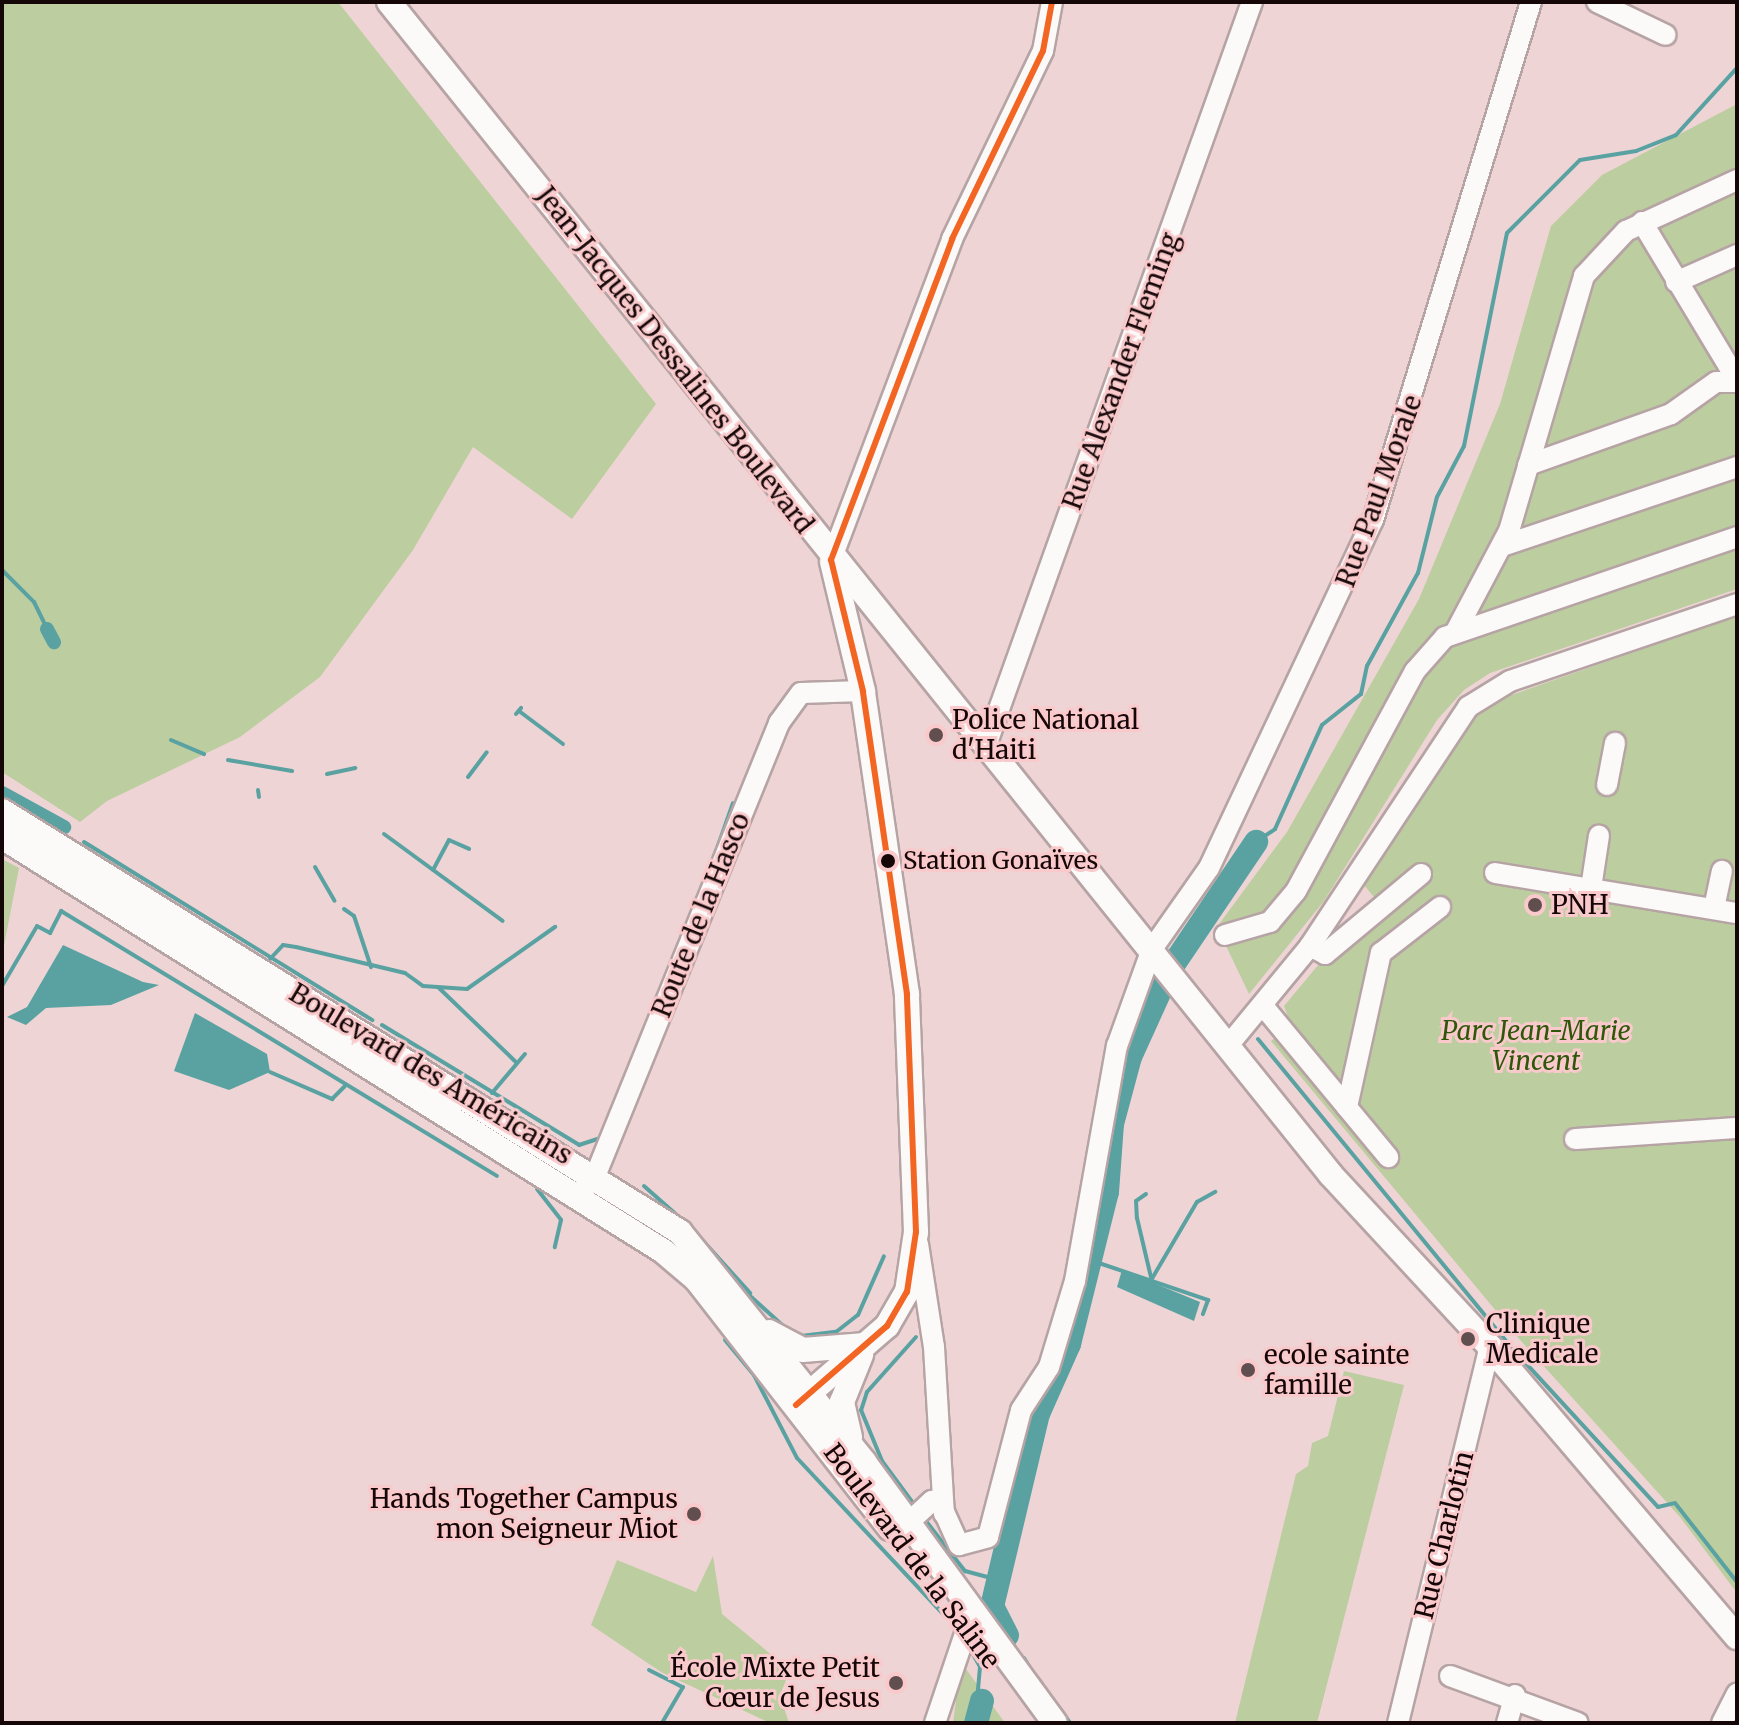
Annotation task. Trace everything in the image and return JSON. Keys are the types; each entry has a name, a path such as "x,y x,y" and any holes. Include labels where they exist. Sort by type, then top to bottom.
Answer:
{"main road":[{"name":"Jean-Jacques Dessalines Boulevard","path":"389,2 831,560 988,740 1165,965 1231,1042 1331,1175 1490,1347 1737,1637"},
{"path":"803,1400 865,1345 907,1292 916,1232 907,994 863,691 831,560"},
{"name":"Boulevard des Américains","path":"2,811 596,1174 680,1232 757,1324 803,1400"},
{"name":"Boulevard des Américains","path":"2,837 577,1196 696,1279 803,1400"},
{"path":"757,1324 803,1350 865,1345"},
{"path":"864,1462 842,1402 865,1345"},
{"name":"Boulevard de la Saline","path":"803,1400 864,1462 907,1524 971,1628"},
{"name":"Boulevard de la Saline","path":"803,1400 971,1628 1055,1723"},
{"name":"Boulevard de la Saline","path":"1014,1678 1039,1723"}],"street":[{"path":"831,560 952,239 1043,51 1052,2"},
{"name":"Rue Alexander Fleming","path":"988,740 1252,2"},
{"name":"Rue Paul Morale","path":"945,1518 959,1545 988,1537 1021,1410 1061,1336 1093,1196 1111,1070 1165,965 1373,520 1531,2"},
{"path":"1597,2 1666,35"},
{"path":"1225,935 1270,922 1296,891 1415,671 1456,631 1502,546 1584,276 1609,241 1642,222 1737,180"},
{"path":"1528,465 1671,414 1716,382 1737,381 1642,222"},
{"path":"1676,282 1737,255"},
{"path":"1502,546 1737,467"},
{"path":"1456,631 1737,537"},
{"path":"1231,1042 1264,1007 1310,946 1468,707 1510,681 1737,604"},
{"name":"Route de la Hasco","path":"577,1196 596,1174 779,723 801,693 863,691"},
{"path":"1607,785 1615,743"},
{"path":"1591,888 1599,836"},
{"path":"1714,908 1722,871"},
{"path":"1495,873 1737,913"},
{"path":"1310,946 1325,954 1421,874"},
{"path":"1347,1107 1381,953 1440,907"},
{"path":"1264,1007 1388,1157"},
{"path":"1575,1139 1737,1128"},
{"path":"916,1232 934,1347 945,1518"},
{"name":"Rue Charlotin","path":"1398,1723 1490,1347"},
{"path":"907,1524 932,1501 945,1518"},
{"path":"935,1723 971,1628"},
{"path":"1450,1676 1515,1695 1578,1723"},
{"path":"1722,1723 1737,1694"},
{"path":"1507,1723 1515,1695"}],"green space":[{"path":"2,2 338,2 656,404 572,519 473,447 413,550 320,677 240,737 107,801 80,822 2,772"},
{"path":"1737,104 1737,589 1490,673 1464,690 1437,720 1324,901 1249,994 1217,927 1287,832 1419,599 1500,404 1551,226 1602,175"},
{"name":"Parc Jean-Marie Vincent","path":"1737,616 1737,1593 1680,1517 1522,1342 1271,1041 1291,1025 1284,1006 1324,958 1383,908 1364,885 1468,721 1500,699"},
{"path":"2,859 19,868 2,956"},
{"path":"1344,1371 1404,1385 1317,1723 1235,1723 1296,1474 1308,1466 1312,1443 1328,1436"},
{"path":"713,1556 722,1614 790,1670 780,1695 789,1723 770,1723 661,1672 591,1625 617,1560 696,1592"},
{"path":"961,1662 1005,1723 953,1723"}],"water":[{"path":"63,945 143,982 159,985 111,1005 46,1008 26,1025 7,1017 27,1007"},
{"path":"195,1013 267,1054 270,1072 229,1090 174,1071"},
{"path":"1122,1270 1200,1302 1194,1321 1117,1287"}],"waterway":[{"path":"1256,842 1275,829 1322,725 1361,694 1367,666 1418,573 1437,497 1464,446 1507,233 1580,160 1636,151 1676,135 1737,68"},
{"path":"2,570 34,602 47,629"},
{"path":"47,629 54,642"},
{"path":"516,714 521,708"},
{"path":"519,711 563,744"},
{"path":"171,740 204,754"},
{"path":"468,777 487,752"},
{"path":"228,760 292,771"},
{"path":"327,774 355,768"},
{"path":"258,790 259,797"},
{"path":"2,793 64,827"},
{"path":"714,857 733,803"},
{"path":"384,834 503,921"},
{"path":"433,870 449,840 469,849"},
{"path":"84,842 372,1020"},
{"path":"990,1615 1038,1414 1069,1344 1107,1192 1112,1124 1130,1057 1169,971 1256,842"},
{"path":"315,867 335,901"},
{"path":"686,927 696,899"},
{"path":"344,909 354,916 371,967"},
{"path":"2,986 37,926 50,933 61,911 497,1176"},
{"path":"270,959 283,945 405,973 423,986 467,989 555,927"},
{"path":"439,988 516,1062"},
{"path":"382,1025 579,1145 603,1137"},
{"path":"1258,1039 1509,1345 1658,1507 1675,1503 1737,1582"},
{"path":"492,1093 525,1054"},
{"path":"270,1072 332,1099 345,1086"},
{"path":"644,1186 687,1224"},
{"path":"537,1189 561,1220 555,1247"},
{"path":"1150,1282 1197,1202 1215,1192"},
{"path":"1146,1194 1136,1201 1137,1218 1151,1277"},
{"path":"696,1233 750,1293"},
{"path":"801,1336 836,1332 858,1315 884,1256"},
{"path":"1090,1260 1208,1300 1203,1314"},
{"path":"749,1295 789,1331"},
{"path":"916,1337 867,1392 861,1410 882,1461 916,1507"},
{"path":"725,1340 754,1375 797,1458 945,1616"},
{"path":"922,1516 965,1571 994,1579"},
{"path":"992,1606 1007,1635"},
{"path":"969,1647 980,1667 975,1723"},
{"path":"1024,1658 1032,1671"},
{"path":"649,1670 683,1687 662,1723"},
{"path":"1036,1676 1042,1684"},
{"path":"1045,1688 1054,1702"},
{"path":"976,1723 982,1701"},
{"path":"1057,1705 1070,1723"}],"transit line":[{"path":"796,1405 887,1326 907,1292 916,1232 907,994 863,691 831,560 952,239 1043,51 1052,2"}],"place":[{"name":"Police National d'Haiti","path":"936,735"},
{"name":"Station Gonaïves","path":"888,861"},
{"name":"PNH","path":"1535,905"},
{"name":"Clinique Medicale","path":"1468,1339"},
{"name":"ecole sainte famille","path":"1248,1370"},
{"name":"Hands Together Campus mon Seigneur Miot","path":"694,1514"},
{"name":"École Mixte Petit Cœur de Jesus","path":"896,1683"}]}
